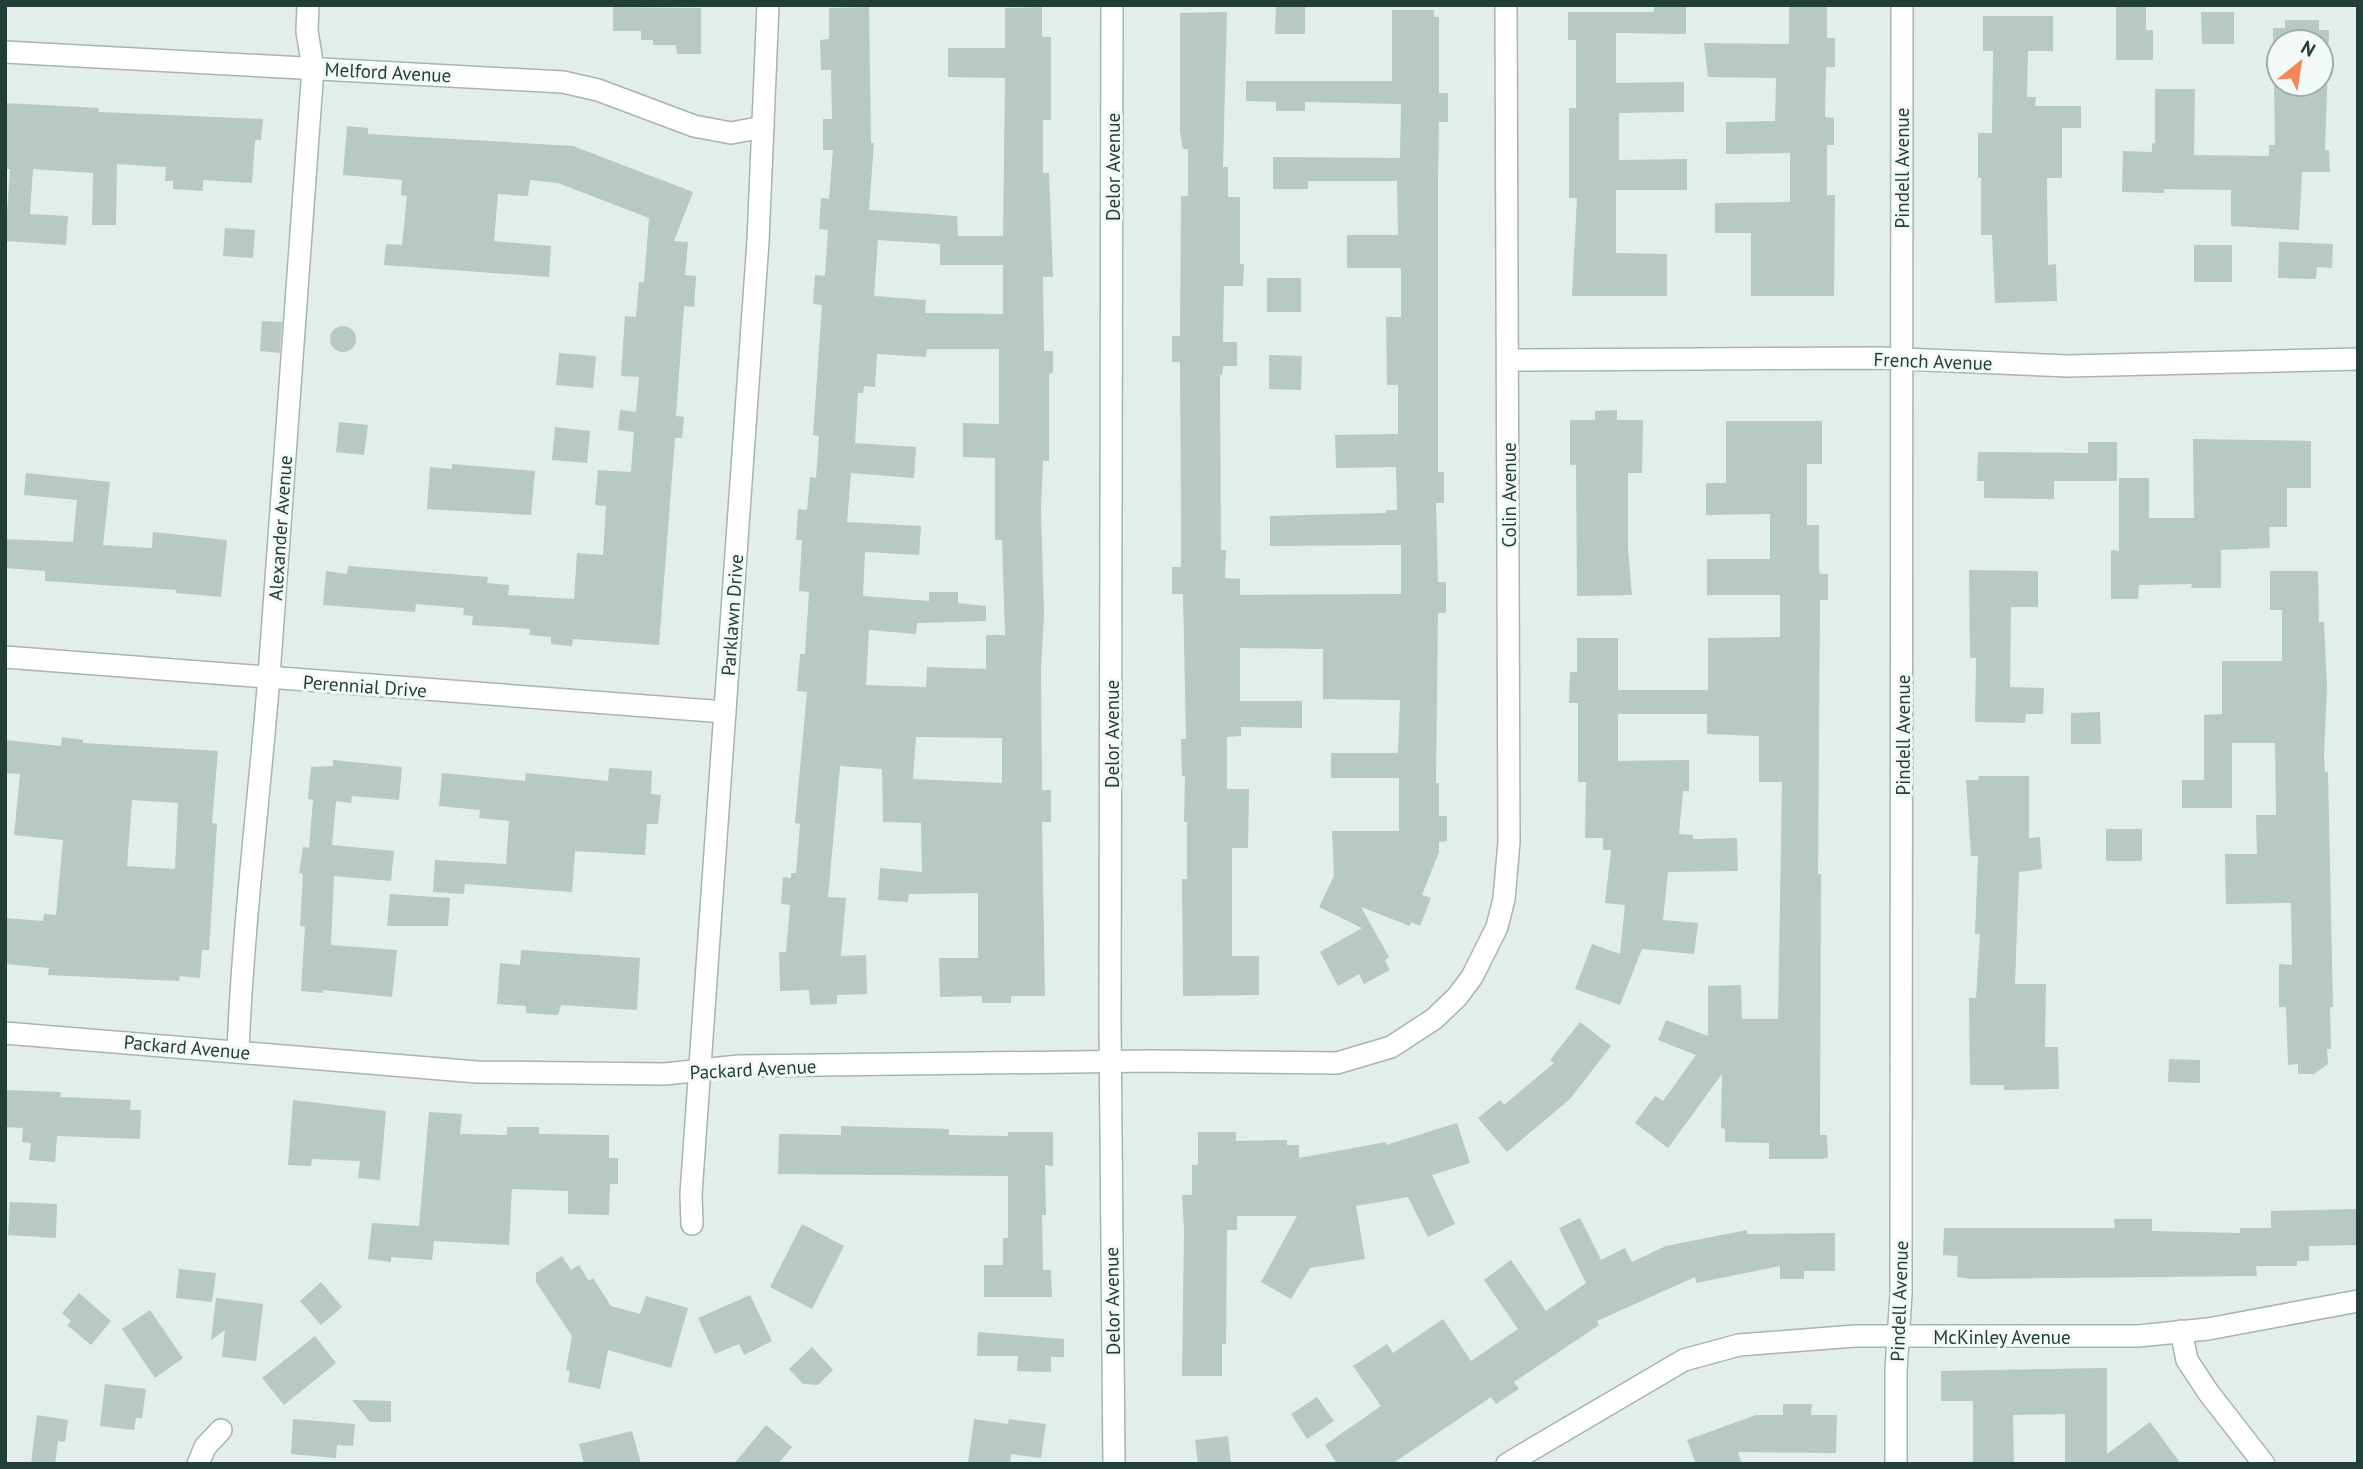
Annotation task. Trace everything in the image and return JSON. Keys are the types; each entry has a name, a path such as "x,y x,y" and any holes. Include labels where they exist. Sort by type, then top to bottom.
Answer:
{"street":[{"name":"Alexander Avenue","path":"238,1051 240,994 269,679 313,68 307,31 308,5"},
{"name":"Parklawn Drive","path":"692,1224 763,127 768,5"},
{"name":"Delor Avenue","path":"1112,5 1110,1061 1114,1464"},
{"name":"Colin Avenue","path":"1472,977 1490,944 1504,900 1509,842 1506,5"},
{"name":"Pindell Avenue","path":"1896,1464 1897,1336 1901,1266 1902,5"},
{"name":"Melford Avenue","path":"5,52 563,82 598,90 694,126 731,133 763,127"},
{"name":"French Avenue","path":"1508,360 1901,359 2068,366 2358,359"},
{"name":"Perennial Drive","path":"5,657 725,712"},
{"name":"Packard Avenue","path":"5,1032 477,1072 665,1074 739,1066 1110,1061 1311,1065 1364,1057 1391,1047 1434,1019 1472,977"},
{"name":"McKinley Avenue","path":"1507,1464 1672,1367 1711,1350 1739,1345 1897,1336 2138,1336 2311,1311 2358,1301"},
{"path":"2181,1331 2187,1360 2208,1392 2264,1464"},
{"path":"198,1464 205,1447 221,1430"}],"building":[{"path":"1276,5 1305,5 1305,34 1275,34"},
{"path":"1654,5 1686,5 1686,34 1616,33 1616,83 1684,82 1684,112 1619,113 1619,160 1687,159 1687,190 1616,190 1616,253 1667,254 1667,296 1572,296 1577,198 1569,198 1569,108 1576,108 1576,40 1568,40 1568,12 1654,12"},
{"path":"1789,5 1827,5 1827,38 1835,38 1835,67 1826,67 1825,117 1834,118 1834,145 1827,145 1827,195 1835,195 1834,296 1751,296 1751,233 1715,233 1715,203 1790,202 1790,153 1726,154 1726,122 1775,121 1776,78 1708,77 1704,43 1789,44"},
{"path":"2116,5 2146,5 2146,30 2153,30 2153,60 2116,60"},
{"path":"613,7 701,8 701,54 677,54 676,45 653,45 653,40 641,40 641,31 613,31"},
{"path":"869,7 871,143 874,143 869,210 957,216 958,236 1003,236 1005,78 948,77 948,48 1005,48 1005,8 1042,7 1042,37 1051,37 1051,120 1043,120 1043,173 1049,173 1053,277 1043,277 1044,351 1053,351 1053,373 1049,374 1049,461 1043,461 1041,510 1044,614 1041,670 1042,790 1051,790 1051,822 1042,822 1045,996 1011,996 1011,1003 982,1003 982,996 940,997 939,958 978,958 978,893 909,894 908,902 878,900 880,868 922,872 921,823 883,822 882,769 840,766 828,897 846,898 841,956 866,955 867,994 837,995 837,1004 810,1005 809,990 780,991 779,952 786,952 790,905 781,904 783,877 791,878 791,873 796,873 800,824 795,823 807,692 797,691 800,654 805,654 809,592 799,591 802,540 796,540 798,509 807,510 810,477 816,478 819,436 813,435 822,305 813,304 815,275 825,276 828,230 819,229 821,198 829,199 833,150 823,150 823,119 832,119 831,70 821,70 820,40 829,39 829,8","holes":["878,240 940,244 940,265 1003,265 1003,314 925,313 926,300 874,296","927,349 999,349 999,424 963,423 963,457 995,458 995,540 1002,540 1005,635 986,635 986,669 927,667 926,687 866,685 869,630 916,634 917,623 986,621 986,606 958,603 958,592 929,592 929,601 863,596 865,552 919,555 921,526 847,522 851,473 914,478 916,447 855,443 858,393 863,393 864,386 875,387 877,354 926,357","916,737 1002,738 1002,783 913,779"]},
{"path":"1392,10 1434,10 1434,17 1439,17 1439,93 1448,93 1448,122 1439,122 1438,472 1444,472 1444,503 1436,503 1438,582 1446,582 1446,613 1438,613 1436,783 1439,783 1439,816 1447,816 1447,841 1439,842 1439,852 1422,895 1431,898 1420,926 1411,922 1410,926 1361,907 1389,957 1385,960 1390,970 1364,984 1359,974 1338,986 1320,952 1362,928 1319,907 1334,876 1332,831 1399,831 1399,778 1331,778 1331,753 1398,753 1400,700 1323,699 1323,649 1240,648 1240,701 1302,701 1302,728 1241,727 1241,736 1227,737 1227,789 1249,789 1248,848 1232,848 1232,956 1259,956 1259,995 1183,996 1182,879 1187,879 1187,822 1184,822 1185,776 1182,776 1181,739 1186,739 1183,594 1172,594 1172,567 1181,567 1181,522 1180,362 1172,362 1172,336 1180,336 1181,196 1188,196 1188,149 1183,149 1180,132 1180,13 1227,12 1223,167 1228,167 1228,197 1240,197 1240,264 1244,264 1243,286 1224,286 1223,342 1237,342 1237,366 1223,366 1220,375 1221,550 1226,550 1225,578 1240,579 1240,595 1401,594 1401,545 1270,546 1270,516 1386,513 1386,510 1397,510 1396,467 1336,468 1335,435 1398,434 1398,385 1387,385 1386,317 1401,317 1401,268 1347,268 1347,235 1398,235 1397,181 1308,181 1308,189 1273,189 1273,157 1400,158 1401,104 1305,102 1305,111 1276,111 1276,102 1246,101 1246,81 1392,81"},
{"path":"2201,12 2234,12 2234,44 2202,44"},
{"path":"1983,16 2053,16 2053,51 2028,51 2027,97 2036,97 2035,106 2081,106 2081,128 2062,128 2062,178 2047,178 2048,265 2056,264 2057,301 1995,303 1992,235 1981,235 1981,178 1978,178 1978,133 1992,133 1993,51 1983,51"},
{"path":"2285,20 2319,20 2319,28 2285,28"},
{"path":"2155,89 2195,89 2194,155 2269,156 2269,145 2275,145 2274,98 2327,98 2325,150 2329,150 2330,172 2302,172 2299,230 2231,226 2231,190 2164,189 2164,193 2122,192 2123,151 2152,152 2152,143 2155,144"},
{"path":"5,103 99,108 98,112 263,119 261,140 255,140 252,183 203,180 203,191 173,189 173,181 165,181 166,167 117,164 116,225 92,225 93,173 33,169 30,214 68,216 66,245 5,241 10,169 5,169"},
{"path":"347,126 368,128 368,134 573,146 693,192 674,241 688,242 685,275 696,276 694,307 684,306 676,416 684,417 682,438 675,438 659,645 573,639 572,646 551,644 551,637 529,635 530,629 472,625 473,616 463,615 464,608 416,604 415,612 323,605 326,571 347,574 348,566 488,577 487,583 509,585 508,595 574,599 577,553 603,555 606,506 595,505 598,470 631,472 634,432 618,430 620,410 636,412 639,377 621,376 625,316 636,317 639,282 644,282 649,218 558,183 530,180 528,196 498,194 494,241 551,246 549,277 384,265 386,244 402,245 407,196 401,195 402,180 343,175"},
{"path":"225,228 255,230 253,258 223,256"},
{"path":"2279,242 2333,244 2332,268 2317,267 2316,279 2278,278"},
{"path":"2194,245 2232,245 2232,282 2194,282"},
{"path":"1267,278 1301,278 1301,312 1267,312"},
{"path":"262,321 282,322 280,353 260,351"},
{"path":"343,326 352,330 356,339 352,348 343,352 334,348 330,339 334,330"},
{"path":"559,353 596,356 593,388 556,385"},
{"path":"1269,355 1302,356 1301,390 1269,389"},
{"path":"1617,410 1617,420 1643,420 1642,473 1628,473 1628,549 1632,595 1577,596 1576,465 1570,465 1570,420 1595,420 1595,411"},
{"path":"1726,421 1822,421 1822,464 1807,464 1807,525 1819,525 1819,569 1820,574 1828,574 1828,600 1820,600 1818,874 1821,874 1820,1135 1827,1135 1828,1158 1769,1159 1769,1143 1725,1142 1725,1129 1721,1128 1722,1074 1668,1148 1635,1123 1655,1096 1663,1101 1696,1055 1658,1040 1666,1020 1708,1036 1708,986 1741,985 1742,1019 1778,1019 1782,782 1759,782 1759,736 1707,734 1707,714 1618,714 1618,761 1689,760 1689,791 1683,791 1679,834 1693,835 1693,839 1737,838 1738,871 1668,872 1663,920 1698,923 1694,954 1642,949 1620,1005 1575,989 1592,944 1620,954 1625,905 1605,903 1611,850 1603,850 1603,838 1585,838 1586,782 1578,782 1578,703 1569,703 1570,672 1577,672 1577,638 1618,638 1618,690 1708,690 1708,638 1780,637 1780,595 1707,595 1707,559 1770,559 1770,514 1706,515 1706,483 1726,483"},
{"path":"339,422 368,425 364,455 336,452"},
{"path":"555,427 590,431 587,463 552,460"},
{"path":"2193,439 2311,441 2311,488 2287,488 2287,527 2269,527 2270,548 2221,550 2221,588 2191,588 2192,584 2139,585 2138,599 2111,599 2111,550 2119,551 2119,478 2149,478 2149,518 2194,518"},
{"path":"2088,442 2117,442 2117,481 2054,481 2054,499 1984,498 1984,481 1977,481 1978,452 2088,453"},
{"path":"452,464 535,471 531,515 427,509 430,467 452,469"},
{"path":"26,473 110,482 103,545 152,548 153,532 227,540 221,597 176,593 176,590 45,581 45,571 5,568 5,539 73,542 77,500 24,495"},
{"path":"1969,570 2038,571 2038,607 2011,607 2010,687 2044,688 2043,714 2026,714 2025,723 1975,722 1976,658 1970,658"},
{"path":"2270,571 2318,571 2319,622 2324,622 2327,687 2324,756 2325,772 2328,772 2333,1007 2330,1007 2331,1049 2327,1049 2328,1064 2314,1074 2298,1074 2298,1064 2288,1065 2286,1007 2279,1007 2279,964 2292,965 2291,903 2226,904 2225,854 2257,854 2256,815 2276,815 2275,743 2232,743 2232,808 2182,808 2182,780 2204,780 2204,715 2222,714 2222,661 2282,661 2282,610 2270,610"},
{"path":"2100,712 2101,744 2071,744 2071,713"},
{"path":"62,737 83,740 83,743 218,751 212,823 217,824 209,950 202,950 200,978 180,976 179,981 48,975 49,968 5,964 5,918 43,921 44,914 56,915 63,840 14,835 20,774 5,773 5,740 61,746","holes":["132,800 178,803 175,869 127,866"]},
{"path":"333,760 402,767 399,800 352,796 351,803 336,801 332,845 394,851 391,881 334,876 331,945 397,950 392,997 323,990 323,993 301,991 305,927 300,926 303,874 299,873 303,847 309,848 313,800 308,799 311,767 333,766"},
{"path":"609,768 652,771 651,794 661,795 658,824 647,824 645,855 575,851 572,892 465,884 464,894 433,892 435,860 506,864 509,821 479,818 480,810 439,806 442,773 525,781 526,773 608,781"},
{"path":"1979,776 2029,776 2029,838 2040,837 2042,869 2019,872 2015,984 2046,984 2045,1047 2058,1047 2059,1089 2004,1090 2004,1085 1970,1085 1969,998 1976,998 1980,934 1975,934 1978,856 1971,856 1966,780 1978,780"},
{"path":"2106,829 2142,829 2142,861 2106,861"},
{"path":"390,894 450,898 448,926 387,926"},
{"path":"521,950 640,958 637,1010 561,1005 558,1015 526,1013 526,1006 497,1004 500,963 520,965"},
{"path":"1580,1022 1611,1046 1570,1099 1507,1152 1478,1118 1500,1100 1504,1105 1554,1063 1550,1060"},
{"path":"2169,1059 2200,1060 2200,1083 2168,1082"},
{"path":"5,1090 61,1092 60,1097 131,1100 130,1110 141,1110 140,1139 57,1136 55,1162 29,1160 31,1143 22,1142 23,1128 5,1127"},
{"path":"293,1100 386,1111 380,1180 358,1178 360,1161 312,1159 311,1166 288,1165"},
{"path":"429,1112 462,1114 460,1134 507,1135 507,1127 539,1127 539,1134 609,1135 609,1158 618,1158 618,1184 610,1184 609,1215 568,1214 568,1191 512,1189 509,1245 434,1241 432,1260 391,1257 391,1262 368,1259 372,1223 419,1226"},
{"path":"1457,1123 1470,1163 1432,1175 1455,1224 1428,1237 1408,1197 1356,1206 1365,1259 1310,1268 1291,1299 1261,1282 1297,1216 1237,1216 1237,1230 1227,1230 1226,1344 1222,1344 1222,1376 1182,1376 1182,1195 1192,1195 1192,1165 1198,1165 1198,1132 1236,1132 1236,1141 1287,1140 1287,1145 1299,1145 1299,1158 1386,1142 1386,1145"},
{"path":"841,1126 949,1129 949,1135 1008,1136 1008,1132 1053,1132 1053,1166 1045,1165 1046,1215 1042,1215 1043,1270 1051,1270 1052,1297 984,1297 984,1265 1003,1265 1003,1238 1008,1238 1008,1176 778,1174 779,1134 841,1135"},
{"path":"10,1202 57,1204 56,1238 8,1235"},
{"path":"2356,1209 2356,1245 2309,1246 2309,1261 2297,1261 2297,1266 2256,1266 2257,1276 1972,1279 1957,1277 1958,1256 1943,1255 1944,1228 2115,1228 2114,1219 2152,1219 2152,1231 2240,1233 2240,1228 2271,1228 2271,1211"},
{"path":"1580,1218 1601,1260 1625,1248 1632,1262 1666,1246 1747,1230 1747,1234 1835,1233 1835,1271 1804,1271 1804,1279 1780,1279 1780,1266 1696,1283 1695,1277 1597,1321 1599,1325 1514,1382 1519,1389 1496,1404 1491,1397 1392,1464 1337,1464 1325,1445 1381,1406 1353,1366 1387,1344 1393,1353 1443,1319 1471,1361 1518,1329 1484,1280 1511,1260 1546,1311 1586,1283 1559,1228"},
{"path":"802,1224 844,1246 812,1309 770,1287"},
{"path":"562,1256 571,1270 579,1265 589,1281 593,1278 611,1306 640,1314 646,1296 688,1308 671,1368 608,1350 600,1389 568,1382 570,1371 566,1370 572,1336 536,1282 536,1273"},
{"path":"179,1269 216,1273 212,1302 176,1298"},
{"path":"321,1282 342,1307 321,1325 300,1301"},
{"path":"79,1293 111,1321 91,1345 67,1325 71,1321 62,1313"},
{"path":"750,1295 772,1341 744,1355 739,1344 715,1354 698,1318"},
{"path":"216,1298 263,1304 256,1361 222,1357 225,1330 211,1340"},
{"path":"150,1310 183,1358 155,1378 122,1329"},
{"path":"978,1332 1064,1339 1064,1357 1051,1357 1051,1372 1017,1371 1018,1356 977,1356"},
{"path":"315,1336 336,1363 284,1405 262,1378"},
{"path":"812,1347 833,1370 818,1385 803,1384 789,1369"},
{"path":"2107,1368 2107,1454 2150,1422 2181,1464 2065,1464 2065,1414 2013,1415 2014,1464 1973,1464 1973,1401 1941,1401 1941,1371"},
{"path":"105,1384 146,1389 142,1418 136,1418 134,1430 100,1426"},
{"path":"1317,1397 1334,1421 1307,1439 1291,1414"},
{"path":"352,1400 391,1401 391,1422 370,1422"},
{"path":"1783,1404 1812,1404 1811,1415 1837,1415 1836,1453 1738,1452 1742,1464 1696,1464 1687,1440 1756,1415 1783,1415"},
{"path":"37,1415 68,1420 65,1442 58,1441 55,1464 31,1464"},
{"path":"293,1419 355,1424 353,1446 337,1445 336,1458 291,1454"},
{"path":"974,1419 1008,1424 1009,1419 1046,1424 1041,1458 1011,1454 1010,1464 968,1464"},
{"path":"766,1425 792,1447 778,1464 734,1464"},
{"path":"632,1431 641,1464 584,1464 579,1444"},
{"path":"1228,1436 1231,1464 1198,1464 1195,1440"}]}
